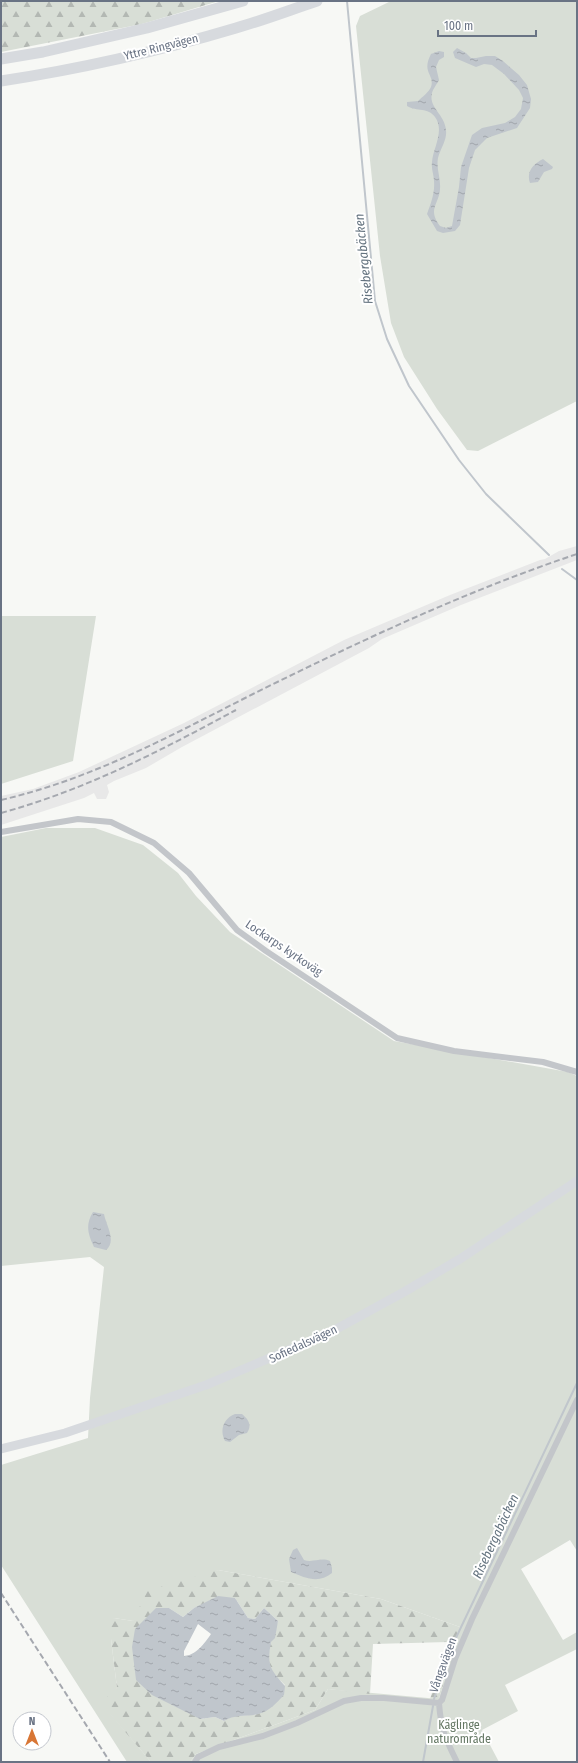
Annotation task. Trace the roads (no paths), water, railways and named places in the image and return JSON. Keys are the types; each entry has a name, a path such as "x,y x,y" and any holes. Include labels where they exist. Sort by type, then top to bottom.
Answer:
{"highway":[{"name":"Yttre Ringvägen","path":"1,59 43,52 147,28 243,1"},
{"name":"Yttre Ringvägen","path":"1,81 46,74 152,50 237,28 317,1"}],"main road":[{"name":"Sofiedalsvägen","path":"1,1448 65,1433 206,1385 329,1333 404,1292 460,1258 577,1181"}],"street":[{"name":"Lockarps kyrkoväg","path":"1,832 78,818 111,822 154,843 189,873 237,930 260,947 397,1038 454,1051 543,1062 577,1072"},
{"name":"Vångavägen","path":"194,1762 198,1757 219,1747 263,1736 297,1723 344,1701 361,1698 384,1698 439,1703 445,1696 455,1659 472,1619 577,1400"},
{"path":"439,1703 441,1723 444,1734 458,1762"}],"water":[{"path":"457,48 471,58 495,56 503,61 519,75 527,85 531,99 530,108 517,128 487,138 475,150 469,168 460,225 455,231 443,233 437,231 427,214 434,190 432,165 439,134 438,122 429,112 407,106 407,102 418,101 431,87 432,83 427,65 431,54 439,51 444,52 444,57 439,60 436,67 439,80 433,91 432,99 433,104 446,128 446,135 438,158 440,189 434,212 440,226 446,228 452,226 461,167 472,135 482,128 505,123 515,117 521,109 523,98 519,90 504,74 492,65 484,64 476,67 455,58 453,52"},
{"path":"543,159 553,167 552,169 544,172 538,182 530,183 529,175 531,169 536,163"},
{"path":"93,1212 104,1214 111,1238 111,1242 106,1250 94,1247 90,1238 88,1225"},
{"path":"235,1414 242,1414 246,1418 249,1423 249,1430 247,1433 239,1435 230,1442 225,1441 222,1433 225,1421"},
{"path":"297,1548 304,1560 330,1561 332,1573 322,1578 312,1579 291,1572 289,1559 293,1550"},
{"path":"218,1596 235,1598 248,1618 255,1619 264,1608 278,1621 275,1638 271,1642 269,1661 272,1670 285,1686 284,1695 269,1709 262,1713 236,1716 224,1721 215,1717 200,1719 152,1695 136,1680 132,1647 135,1629 156,1608 169,1608 183,1617 194,1608","holes":["198,1624 211,1634 203,1645 196,1651 192,1654 184,1656 184,1651"]}],"waterway":[{"name":"Risebergabäcken","path":"347,1 375,301 387,339 409,386 459,460 486,494 549,555"},
{"name":"Risebergabäcken","path":"562,569 577,580"},
{"name":"Risebergabäcken","path":"434,1699 454,1642 577,1383"},
{"name":"Risebergabäcken","path":"423,1762 433,1706"}],"railway":[{"path":"1,800 35,791 67,780 130,755 253,694 413,618 494,584 577,554"},
{"path":"1,813 62,793 122,768 236,710"},
{"path":"1,1593 110,1762"}],"park label":[{"name":"Käglinge naturområde","path":"459,1732"}]}
